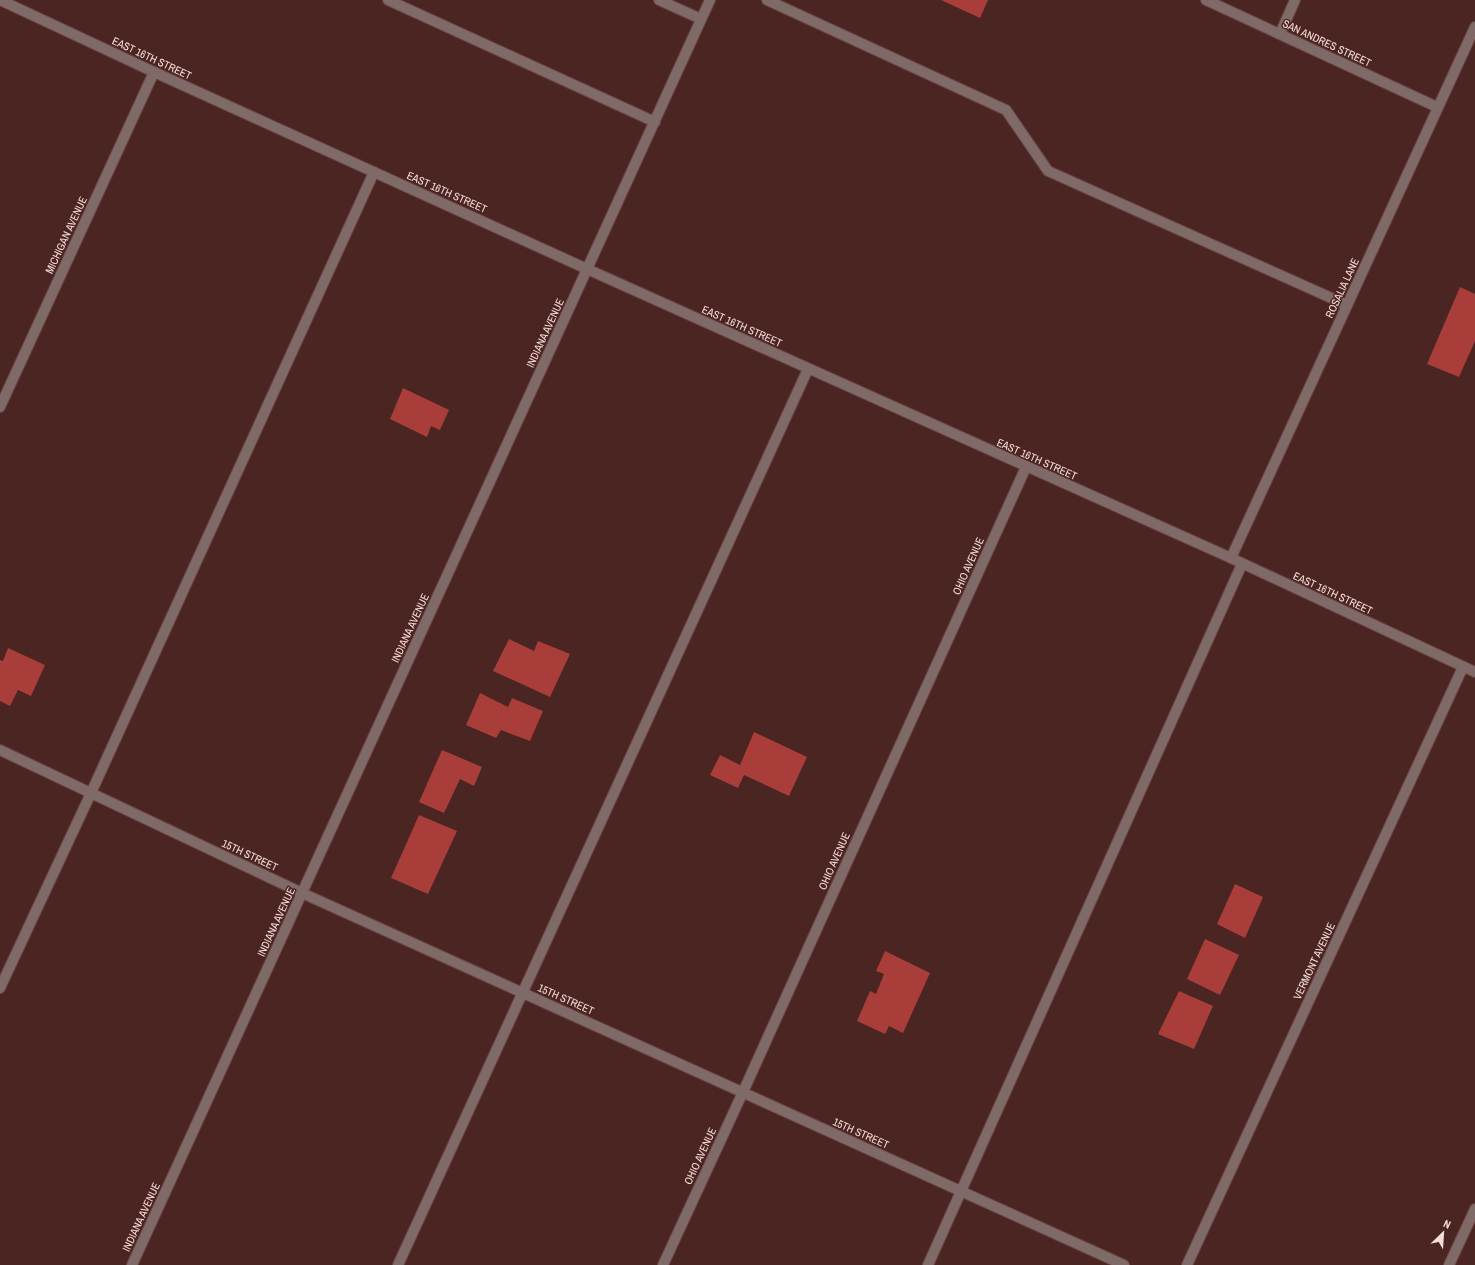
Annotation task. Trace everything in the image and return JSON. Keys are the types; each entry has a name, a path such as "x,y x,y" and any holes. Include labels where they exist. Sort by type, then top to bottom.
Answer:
{"street":[{"name":"EAST 16TH STREET","path":"0,0 154,72 587,269 1231,558 1475,672"},
{"path":"388,0 654,122"},
{"path":"659,0 701,19"},
{"name":"INDIANA AVENUE","path":"132,1265 710,0"},
{"path":"768,0 1006,110 1048,171 1347,305"},
{"name":"SAN ANDRES STREET","path":"1206,0 1437,107"},
{"path":"1280,34 1295,0"},
{"name":"ROSALIA LANE","path":"1231,558 1475,27"},
{"name":"MICHIGAN AVENUE","path":"0,407 154,72"},
{"path":"0,988 91,793 374,172"},
{"path":"398,1265 808,369"},
{"name":"OHIO AVENUE","path":"663,1265 1026,467"},
{"path":"928,1265 1242,564"},
{"name":"VERMONT AVENUE","path":"1187,1265 1463,667"},
{"name":"15TH STREET","path":"0,750 302,893 1124,1265"},
{"path":"1449,1265 1475,1209"}],"building":[{"path":"941,0 988,0 980,18"},
{"path":"1460,287 1475,294 1475,341 1459,377 1427,364"},
{"path":"403,388 449,410 440,430 431,426 427,437 390,419"},
{"path":"509,639 534,651 538,641 570,654 550,697 493,671"},
{"path":"8,648 45,665 31,696 18,690 10,706 0,701 0,660 3,661"},
{"path":"480,693 508,707 512,698 543,711 530,741 501,730 496,738 466,725"},
{"path":"754,732 807,757 789,796 744,775 738,788 710,775 720,755 740,765"},
{"path":"442,750 482,767 474,786 460,779 444,813 419,802"},
{"path":"419,815 457,831 428,894 391,878"},
{"path":"1235,884 1263,897 1245,938 1217,924"},
{"path":"1205,939 1239,955 1220,995 1187,979"},
{"path":"885,951 930,973 903,1033 889,1026 885,1034 857,1021 870,991 876,994 884,974 876,971"},
{"path":"1179,991 1213,1006 1194,1049 1158,1034"}]}
